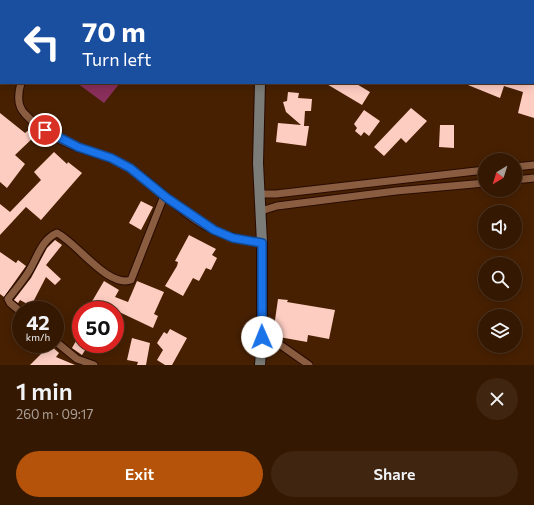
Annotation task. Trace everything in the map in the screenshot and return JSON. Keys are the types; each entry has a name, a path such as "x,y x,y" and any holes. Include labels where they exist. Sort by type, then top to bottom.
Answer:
{"main road":[{"path":"260,84 258,163 262,243 262,332 260,365"}],"street":[{"path":"21,84 18,99 24,113 35,123 55,136 78,147 111,158 130,168 164,196 214,230 233,238 262,243"},
{"path":"522,166 534,164"},
{"path":"260,194 276,194 478,171"},
{"path":"522,179 534,178"},
{"path":"261,211 277,206 396,191 478,184"},
{"path":"12,305 8,299 30,270 40,249 51,236 57,233 72,243 101,270 114,279 124,282 131,280 164,196"},
{"path":"262,332 309,365"},
{"path":"64,348 77,359 94,365"}],"shaded area":[{"path":"78,84 119,84 104,103"}],"building":[{"path":"327,84 357,84 370,92 362,105"},
{"path":"465,84 534,84 534,118 518,113 523,92 504,86 500,98"},
{"path":"288,92 299,93 298,98 312,99 311,111 305,111 304,126 309,126 306,146 276,142 278,123 301,125 286,112 283,102 287,101"},
{"path":"411,108 427,121 406,143 401,138 384,156 374,147"},
{"path":"364,110 380,121 369,136 364,132 361,136 355,131 357,128 354,124"},
{"path":"0,113 25,133 30,129 36,135 15,155 25,164 7,188 0,182"},
{"path":"440,125 454,125 454,148 439,147"},
{"path":"54,152 67,164 68,162 82,173 41,220 26,207 0,235 0,204 10,212 41,180 34,172"},
{"path":"141,201 153,207 141,230 129,223"},
{"path":"189,235 216,249 212,255 217,258 211,270 206,268 199,281 193,278 183,296 165,286 177,266 178,262 175,261"},
{"path":"55,240 62,245 46,265 61,279 55,285 46,277 34,301 15,301 14,300 31,278 47,248"},
{"path":"0,252 16,263 18,260 26,266 4,297 0,294"},
{"path":"104,281 119,290 115,297 128,302 137,281 164,292 154,314 158,316 153,328 124,314 124,301 92,301"},
{"path":"278,299 288,300 287,302 335,310 329,339 308,335 307,342 279,337 273,334"},
{"path":"170,329 187,338 172,365 165,365 157,360 163,350 157,343 164,332 167,334"},
{"path":"132,338 150,343 146,365 137,365 138,362 127,360"},
{"path":"42,353 59,353 56,357 75,365 30,365"}],"route":[{"path":"45,130 78,147 111,158 130,168 167,198 214,230 233,238 262,243 262,337"}]}
